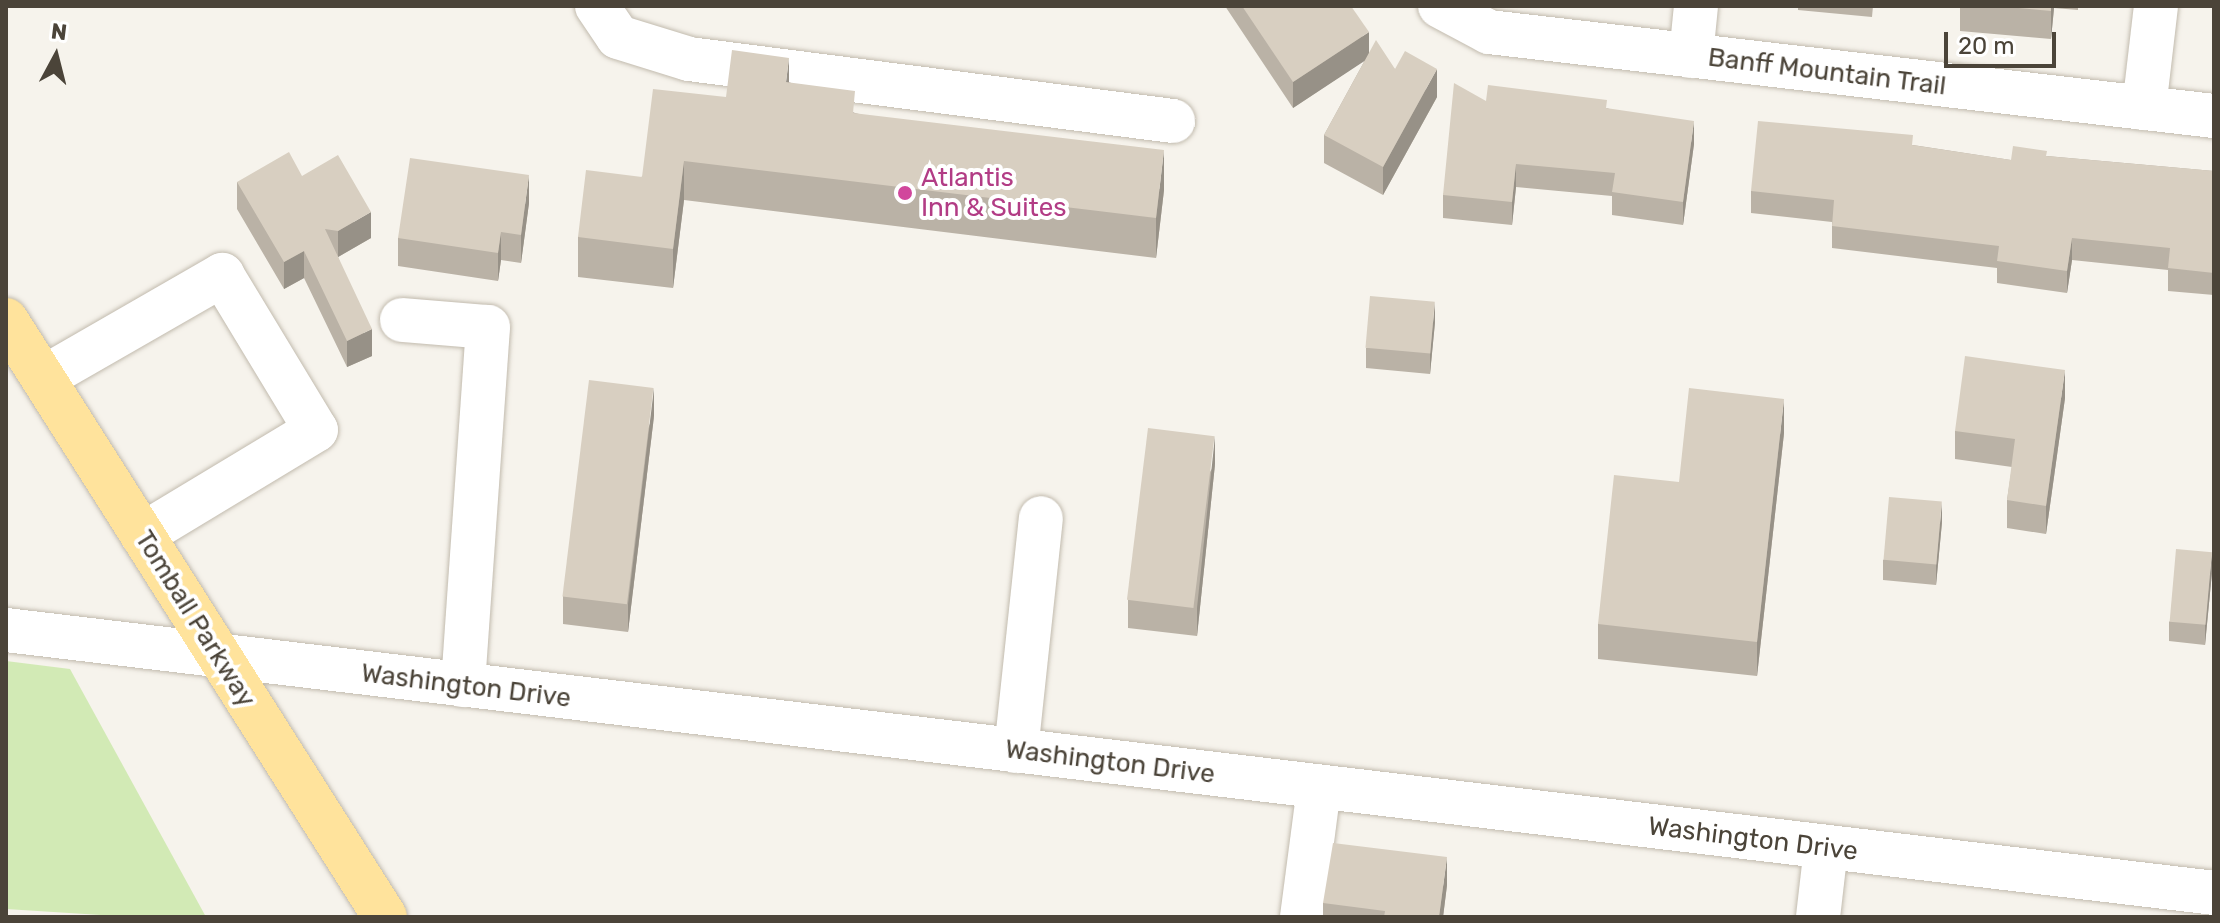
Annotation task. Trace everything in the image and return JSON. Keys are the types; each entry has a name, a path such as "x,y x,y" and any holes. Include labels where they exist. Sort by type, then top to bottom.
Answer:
{"main road":[{"name":"Tomball Parkway","path":"6,322 385,917"}],"street":[{"path":"597,6 618,37 689,59 1173,121"},
{"path":"1691,56 1696,6"},
{"path":"2144,108 2156,6"},
{"name":"Banff Mountain Trail","path":"1442,8 1489,32 2214,116"},
{"path":"43,378 222,275 316,430 142,535"},
{"path":"402,320 488,327 463,685"},
{"path":"1016,751 1041,518"},
{"name":"Washington Drive","path":"6,630 2214,893"},
{"path":"1302,917 1319,787"},
{"path":"1818,917 1826,848"}],"green space":[{"path":"6,661 70,669 206,917 132,917 6,909"}],"building":[{"path":"1242,6 1351,6 1369,32 1293,82"},
{"path":"1997,6 2051,6 2051,11"},
{"path":"1376,40 1395,69 1405,51 1437,69 1383,167 1324,135"},
{"path":"732,50 789,58 786,82 855,91 853,113 1164,150 1156,218 684,161 673,249 578,237 586,170 642,177 653,89 726,97"},
{"path":"1454,83 1486,101 1488,85 1607,100 1606,108 1694,121 1683,202 1612,192 1615,173 1516,164 1512,202 1443,195"},
{"path":"1758,121 1913,135 1912,145 2011,160 2013,146 2047,151 2046,156 2214,171 2214,273 2168,268 2170,248 2072,238 2067,271 1997,261 1999,246 1832,226 1834,200 1751,191"},
{"path":"289,152 302,176 338,155 371,212 338,231 325,229 372,329 347,341 304,251 284,262 237,182"},
{"path":"410,158 529,175 521,235 501,232 498,253 398,238"},
{"path":"1370,296 1435,302 1430,353 1365,348"},
{"path":"1965,356 2065,370 2046,506 2007,500 2015,439 1955,431"},
{"path":"589,380 654,388 627,604 562,596"},
{"path":"1689,388 1784,399 1757,642 1598,624 1614,475 1679,482"},
{"path":"1148,428 1215,436 1193,608 1127,600"},
{"path":"1889,497 1942,502 1936,564 1884,560"},
{"path":"2176,549 2212,552 2206,625 2170,622"},
{"path":"1333,843 1447,857 1439,917 1384,917 1385,911 1323,903"}],"place":[{"name":"Atlantis Inn & Suites","path":"905,193"}]}
